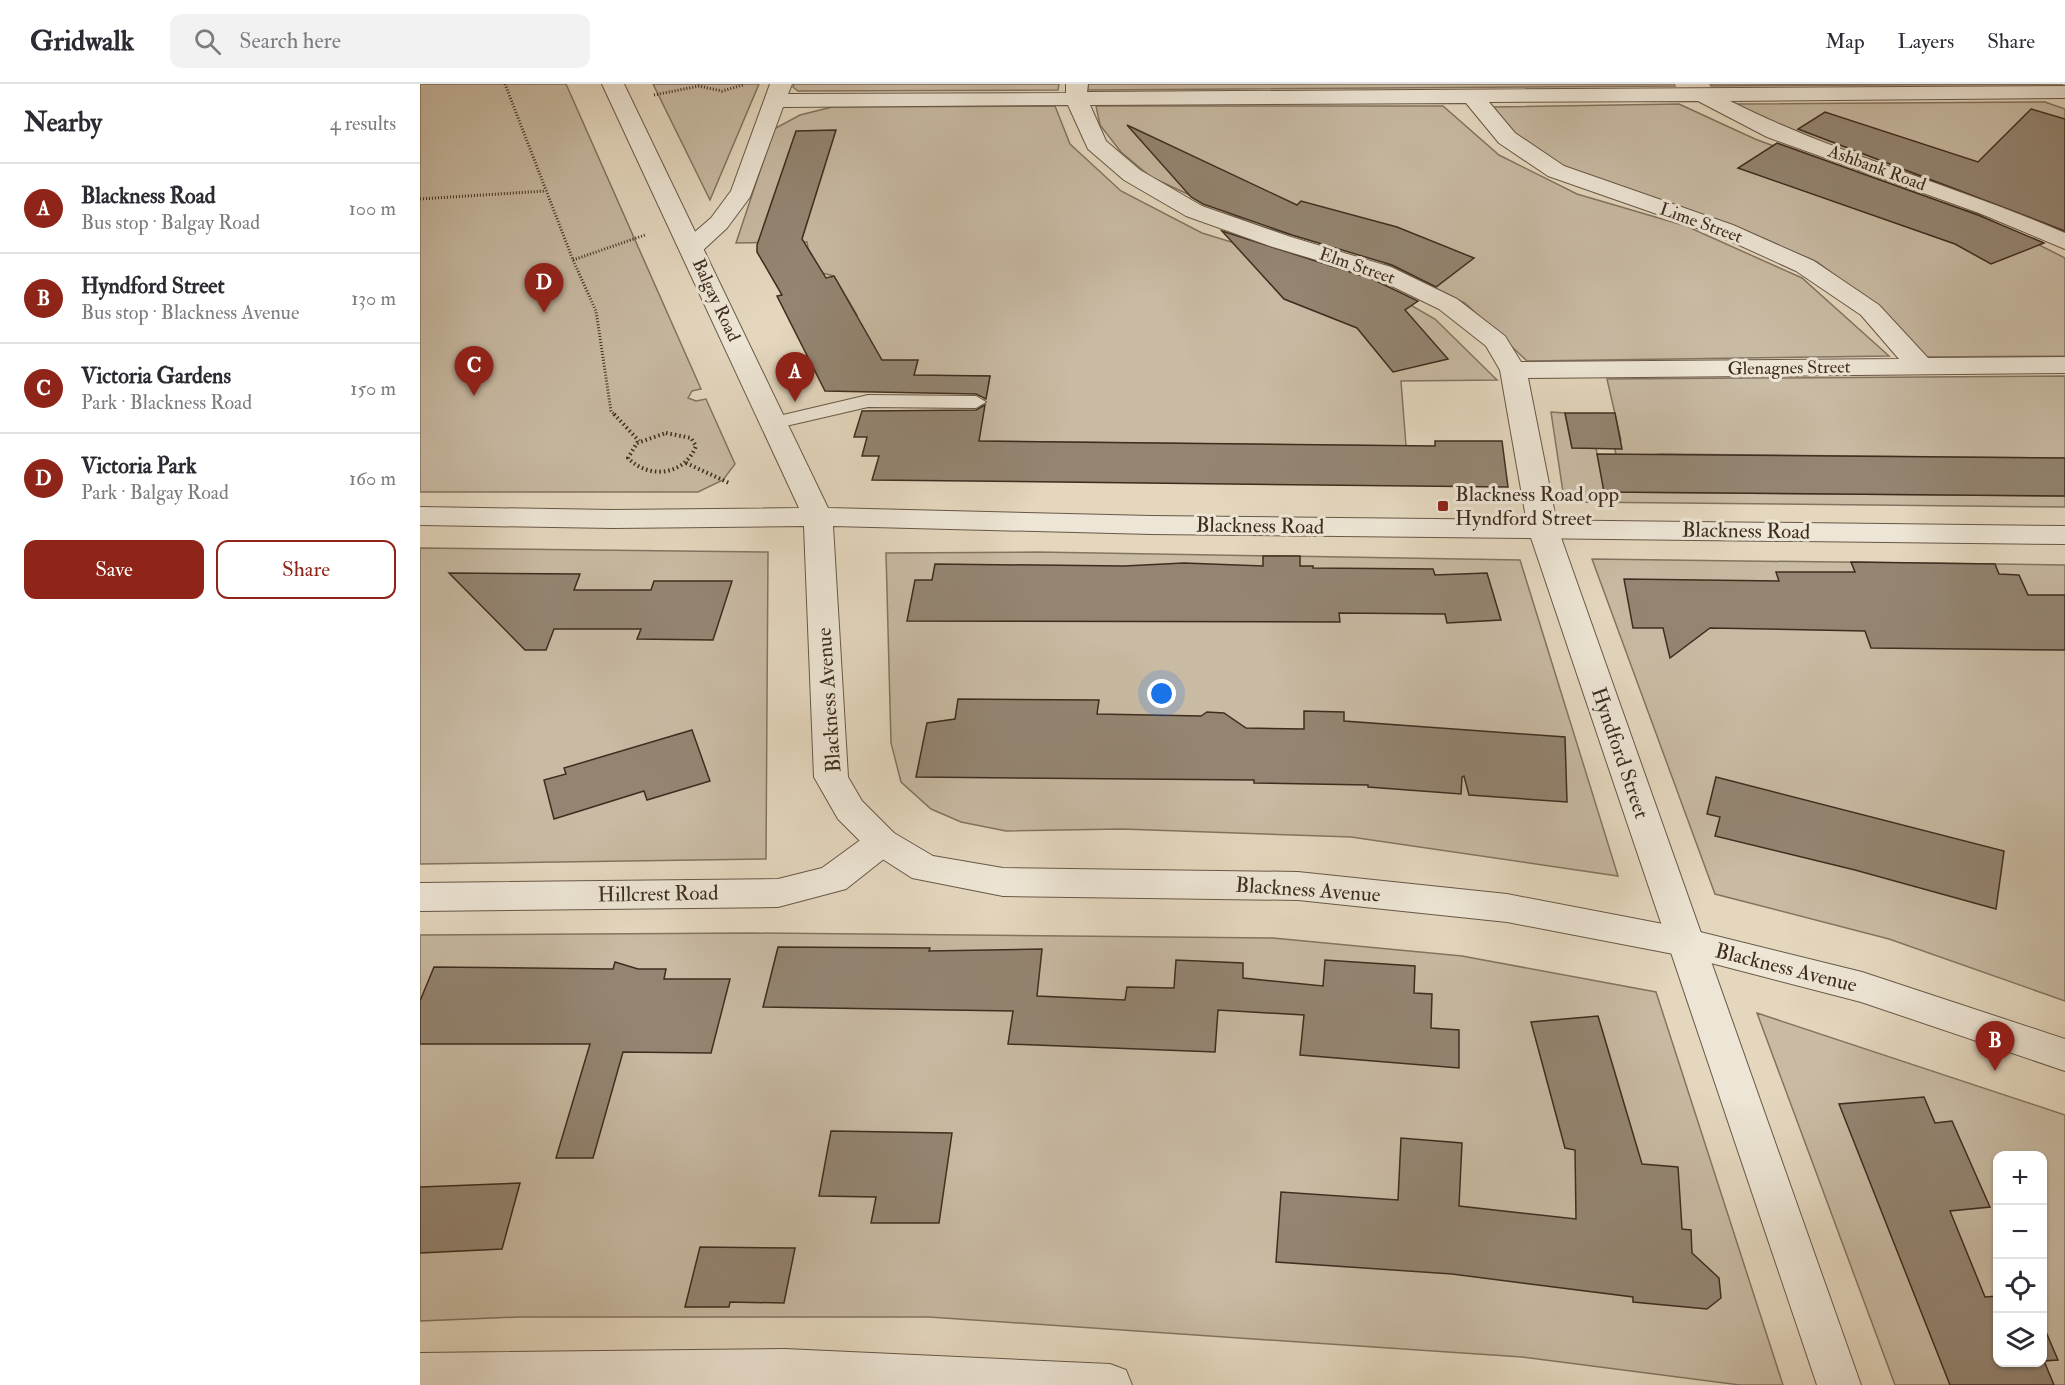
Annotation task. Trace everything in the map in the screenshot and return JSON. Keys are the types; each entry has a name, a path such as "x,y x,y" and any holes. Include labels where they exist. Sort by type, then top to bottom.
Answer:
{"street":[{"path":"686,238 719,223 742,192 777,93 1076,91 1472,96 1698,89 2065,92"},
{"name":"Ashbank Road","path":"1698,89 1775,132 1987,208 2065,242"},
{"name":"Elm Street","path":"1076,91 1096,144 1132,176 1194,211 1282,242 1382,272 1448,304 1496,341 1514,370 1543,529"},
{"name":"Balgay Road","path":"617,93 818,517"},
{"name":"Lime Street","path":"1472,96 1507,138 1556,171 1725,230 1805,266 1870,310 1921,367"},
{"name":"Glenagnes Street","path":"1514,370 2065,365"},
{"name":"Blackness Road","path":"420,516 613,519 818,517 1151,525 2065,535"},
{"name":"Blackness Avenue","path":"818,517 831,777 850,810 882,842 925,868 1003,882 1298,886 1507,908 1684,942 1862,987 2065,1055"},
{"name":"Hyndford Street","path":"1543,529 1839,1385"},
{"name":"Hillcrest Road","path":"420,897 778,892 833,879 882,842"},
{"path":"420,1374 785,1370 1110,1385"}],"lane":[{"path":"773,423 868,401 976,402"}],"path":[{"path":"504,84 573,260 596,310 611,411 639,441"},
{"path":"617,93 699,86 722,91 746,84"},
{"path":"420,199 545,191"},
{"path":"573,260 600,252 633,237 686,238"},
{"path":"666,433 691,438 696,446 694,454 686,463 658,472 644,471 633,466 628,459 630,450 639,441 666,433"}],"shaded area":[{"path":"420,84 566,84 701,389 692,391 688,398 696,401 706,399 735,464 723,480 698,492 420,492"},
{"path":"653,84 759,84 710,200"},
{"path":"794,84 1059,84 1058,90 798,91 793,87"},
{"path":"1088,84 1674,84 1675,86 1088,90"},
{"path":"1710,84 2063,84 1711,86"},
{"path":"2045,102 2065,109 2065,232 1992,199 1888,167 1790,131 1731,104"},
{"path":"1679,104 1755,139 1862,179 1978,214 2065,258 2065,356 1926,357 1879,308 1817,262 1730,224 1568,171 1515,137 1492,107"},
{"path":"1055,106 1070,144 1121,191 1202,233 1381,288 1435,319 1497,380 1401,381 1406,446 968,441 987,392 990,376 818,375 812,364 854,354 853,323 857,315 834,276 822,273 807,242 736,243 774,129 800,115 832,107"},
{"path":"1096,106 1443,106 1499,155 1577,194 1686,226 1802,278 1889,356 1527,361 1465,303 1377,259 1252,224 1151,177 1121,152 1100,125"},
{"path":"2065,376 2065,458 1661,454 1617,459 1613,441 1621,440 1607,379"},
{"path":"1551,412 1565,413 1572,448 1596,448 1605,492 2065,496 2065,507 1576,502 1563,492"},
{"path":"420,548 768,552 766,859 420,864"},
{"path":"1038,552 1520,560 1618,876 1351,837 1122,829 1006,831 961,822 931,809 901,782 891,743 886,553"},
{"path":"1592,559 2065,565 2065,1001 1889,939 1715,894"},
{"path":"750,933 1273,938 1462,956 1656,992 1783,1385 1740,1385 1522,1357 929,1317 519,1317 420,1321 420,935"},
{"path":"1757,1013 2065,1115 2065,1385 1895,1385"}],"building":[{"path":"2031,109 2065,119 2065,231 1798,129 1825,112 1978,162"},
{"path":"1127,125 1297,205 1301,201 1397,227 1474,258 1436,287 1392,265 1292,235 1203,204 1191,197"},
{"path":"836,130 802,239 826,278 834,276 882,360 918,360 914,375 990,376 986,399 976,394 825,391 777,296 782,295 757,252 757,245 796,131"},
{"path":"1777,143 1978,215 2044,243 1991,264 1955,244 1738,168"},
{"path":"1222,231 1372,279 1418,301 1405,310 1448,359 1393,372 1357,328 1284,299"},
{"path":"985,405 979,441 1435,446 1435,441 1502,441 1508,487 872,480 879,456 862,456 867,437 854,437 862,411 976,410"},
{"path":"1565,413 1615,413 1622,449 1572,448"},
{"path":"1597,454 2065,458 2065,496 1604,492"},
{"path":"1263,556 1300,556 1300,566 1313,566 1313,568 1433,569 1435,575 1487,573 1501,620 1447,623 1445,614 1339,613 1340,622 907,621 915,580 932,580 935,564 1124,566 1184,563 1263,566"},
{"path":"1851,562 1995,564 1999,574 2019,575 2028,595 2065,595 2065,650 1871,648 1865,631 1710,628 1670,658 1663,628 1633,628 1624,579 1779,581 1776,572 1855,572"},
{"path":"449,573 580,574 574,590 651,590 654,581 732,581 713,640 637,639 641,629 554,629 546,650 525,650"},
{"path":"958,699 1099,700 1097,714 1201,716 1207,712 1224,713 1246,728 1304,729 1304,711 1344,712 1344,721 1565,737 1567,802 1469,795 1464,776 1462,777 1461,794 1368,787 1368,785 1254,783 1254,780 916,777 927,723 955,719"},
{"path":"692,730 710,781 647,800 644,791 554,819 544,780 566,774 564,768"},
{"path":"1716,777 2004,851 1996,909 1855,870 1715,836 1720,817 1707,814"},
{"path":"778,947 930,948 929,951 1042,949 1037,996 1125,1000 1127,987 1174,988 1176,960 1243,963 1243,978 1323,986 1325,960 1415,966 1414,993 1432,994 1431,1028 1459,1030 1459,1068 1300,1055 1304,1015 1218,1010 1215,1052 1008,1044 1013,1011 763,1007"},
{"path":"615,962 638,969 666,969 664,979 730,979 711,1053 623,1052 593,1158 556,1158 590,1044 420,1044 420,1001 434,967 613,969"},
{"path":"1598,1016 1642,1164 1678,1167 1682,1229 1691,1230 1692,1253 1719,1278 1721,1298 1707,1309 1633,1302 1633,1297 1452,1274 1276,1262 1281,1192 1398,1200 1401,1138 1462,1143 1459,1206 1576,1219 1575,1150 1565,1148 1531,1022"},
{"path":"1924,1097 1935,1123 1952,1121 1990,1207 1950,1211 1985,1297 1993,1296 1993,1367 2046,1367 2054,1385 1950,1385 1839,1104"},
{"path":"831,1131 952,1133 939,1223 871,1223 876,1197 819,1196"},
{"path":"520,1183 502,1249 420,1253 420,1187"},
{"path":"700,1247 795,1248 784,1303 730,1302 729,1307 685,1307"},
{"path":"2047,1334 2058,1360 2047,1361"}],"place":[{"name":"Victoria Park","path":"544,313"},
{"name":"Victoria Gardens","path":"474,396"},
{"name":"Blackness Road","path":"795,402"},
{"name":"Blackness Road opp Hyndford Street","path":"1443,506"},
{"name":"Hyndford Street","path":"1995,1071"}]}
